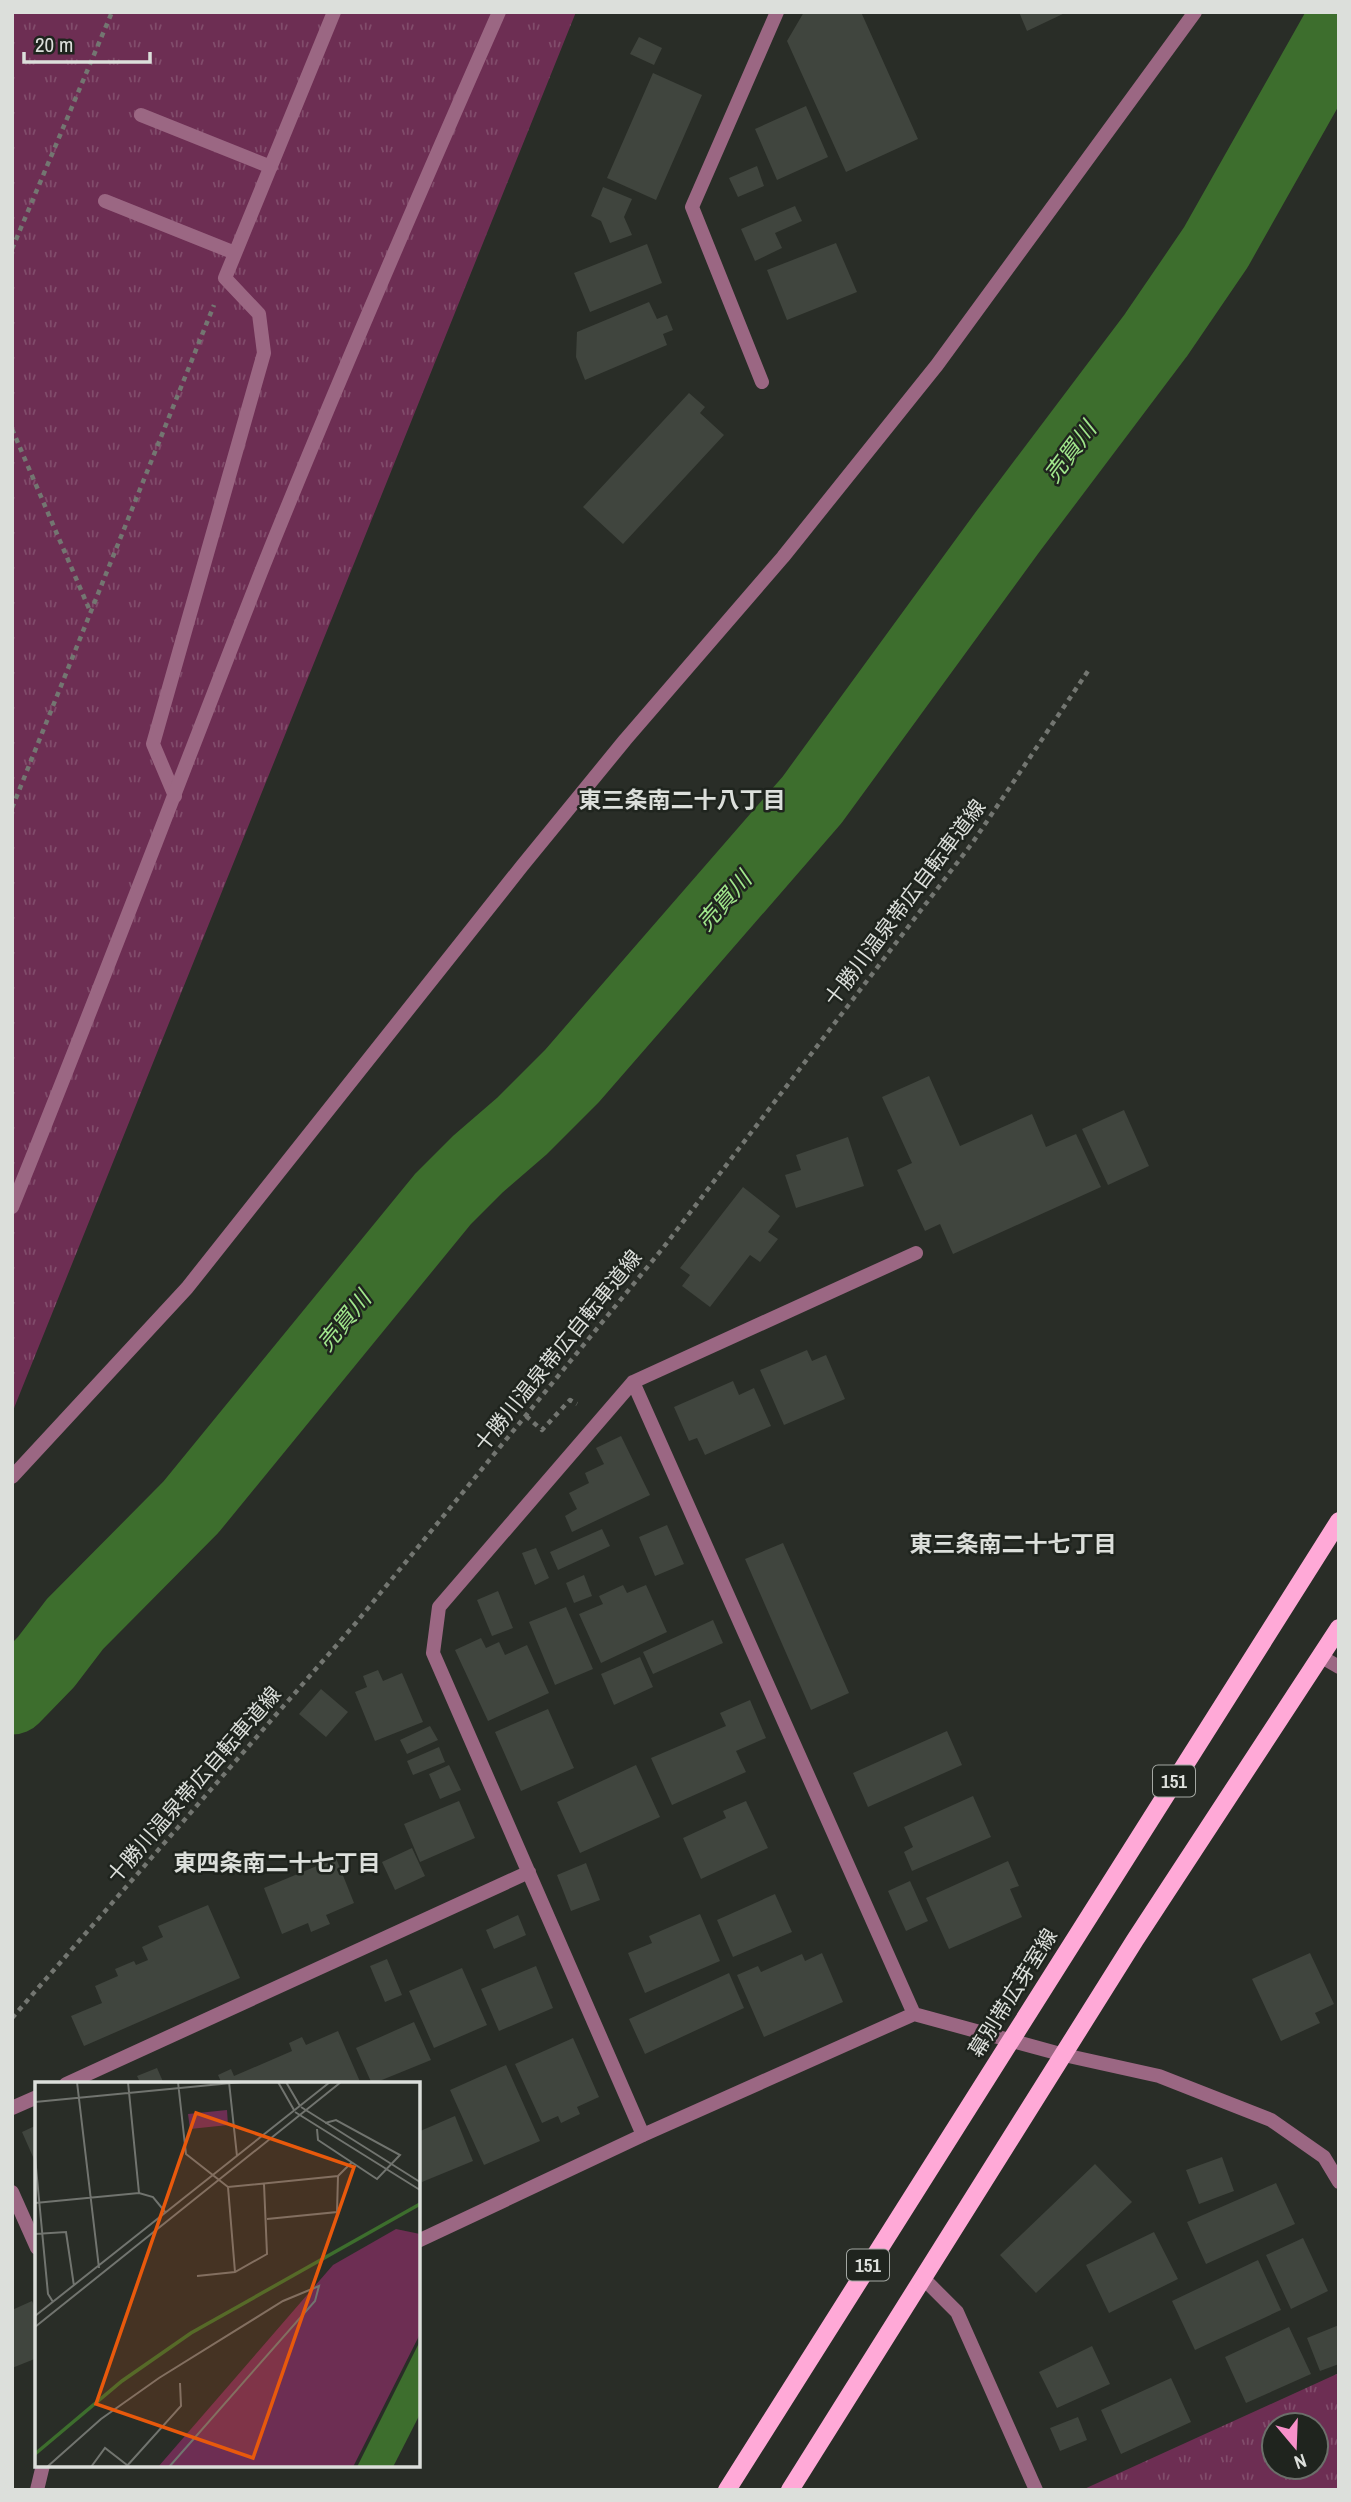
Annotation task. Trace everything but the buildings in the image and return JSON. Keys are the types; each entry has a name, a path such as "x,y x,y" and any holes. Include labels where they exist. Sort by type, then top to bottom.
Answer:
{"main road":[{"name":"幕別帯広芽室線","path":"727,2490 1339,1521"},
{"name":"151","path":"790,2490 1135,1940 1339,1628"}],"street":[{"path":"175,796 153,744 264,353 259,314 225,278 334,12"},
{"path":"12,1207 97,997 263,567 375,295 499,12"},
{"path":"762,382 692,207 777,12"},
{"path":"12,1477 187,1288 522,866 625,740 783,557 937,365 1195,12"},
{"path":"141,116 271,167"},
{"path":"106,201 235,253"},
{"path":"643,2136 433,1653 439,1607 633,1382 916,1253"},
{"path":"633,1382 914,2014"},
{"path":"1320,1656 1339,1667"},
{"path":"70,2082 529,1872"},
{"path":"420,2240 914,2014 1064,2055 1159,2076 1271,2120 1324,2157 1339,2182"},
{"path":"12,2108 35,2098"},
{"path":"12,2192 35,2244"},
{"path":"923,2278 957,2312 1036,2490"},
{"path":"37,2490 43,2467"}],"path":[{"path":"12,249 112,12"},
{"path":"12,808 225,278"},
{"path":"12,429 90,612"},
{"name":"十勝川温泉帯広自転車道線","path":"12,2018 346,1634 663,1248 973,842 1088,671"},
{"path":"526,1416 542,1430 570,1401 601,1420"}],"green space":[{"path":"12,12 576,12 12,1413"},
{"path":"1339,2373 1339,2490 1082,2490"}],"waterway":[{"name":"売買川","path":"12,1697 46,1662 75,1624 191,1507 443,1199 572,1076 812,800 1009,530 1156,335 1216,247 1339,29"}],"district":[{"name":"東三条南二十八丁目","path":"682,800"},
{"name":"東三条南二十七丁目","path":"1013,1544"},
{"name":"東四条南二十七丁目","path":"277,1863"}]}
